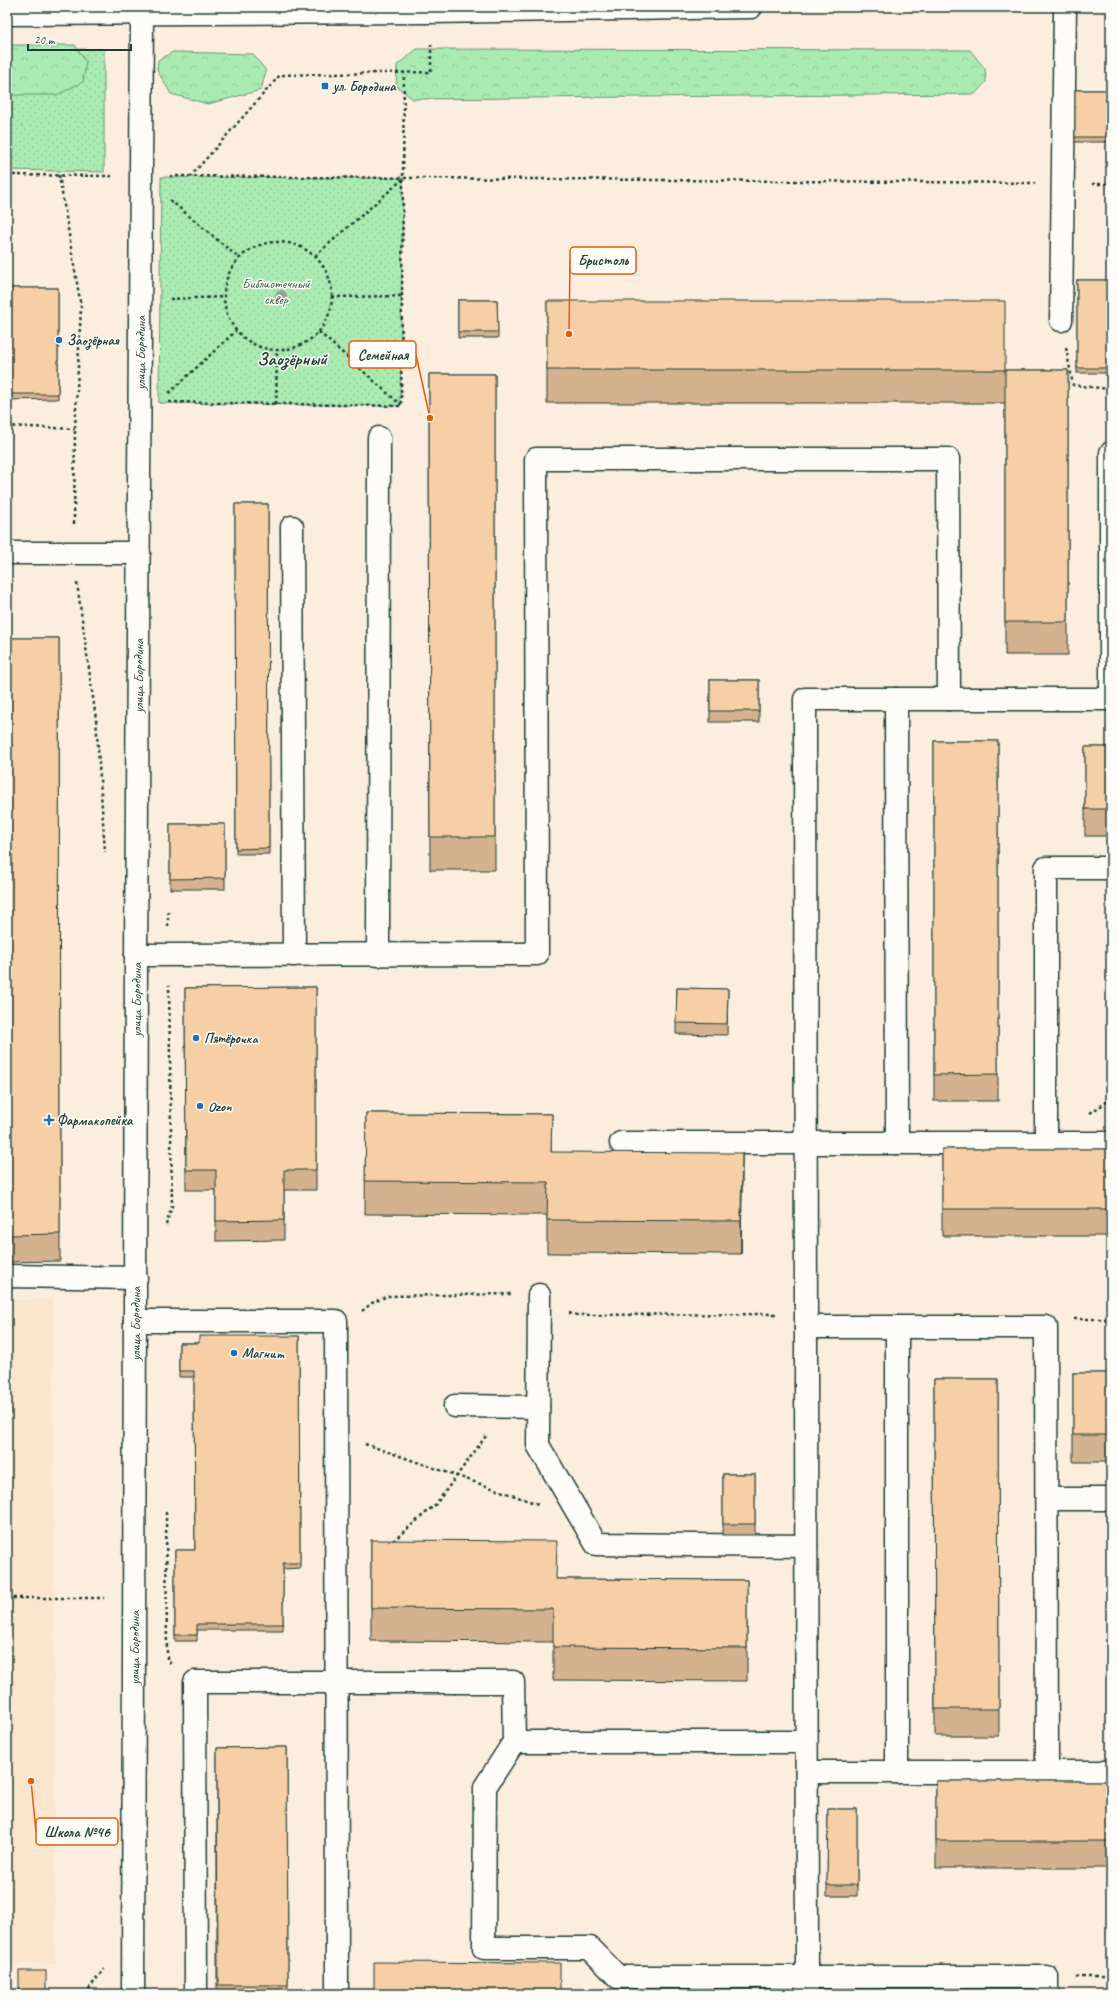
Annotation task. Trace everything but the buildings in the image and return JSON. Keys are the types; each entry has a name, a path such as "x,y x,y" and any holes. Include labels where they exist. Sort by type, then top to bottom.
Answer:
{"street":[{"path":"7,14 142,11 431,12 751,7"},
{"path":"1061,320 1065,7"},
{"name":"улица Бородина","path":"133,1994 136,955 142,11"},
{"path":"378,438 378,955"},
{"path":"807,1986 805,699 1111,699 1111,453"},
{"path":"136,955 537,954 536,459 948,459 949,699"},
{"path":"292,527 294,954"},
{"path":"7,553 139,553"},
{"path":"896,699 897,1143"},
{"path":"1046,1143 1046,868 1111,868"},
{"path":"621,1143 1111,1143"},
{"path":"7,1276 136,1278"},
{"path":"539,1295 538,1445 596,1544 806,1546"},
{"path":"135,1321 336,1321 337,1994"},
{"path":"806,1327 1046,1327 1047,1772"},
{"path":"897,1327 897,1772"},
{"path":"455,1406 538,1407"},
{"path":"1047,1499 1111,1499"},
{"path":"196,1994 195,1682 513,1682 514,1742 485,1787 484,1948 590,1948 618,1977 807,1986 1047,1986"},
{"path":"514,1742 806,1742"},
{"path":"807,1772 1111,1772"}],"path":[{"path":"190,177 280,74 431,72 431,12"},
{"path":"401,406 404,72"},
{"path":"7,175 1111,184"},
{"path":"59,176 81,307 75,429 73,553 96,719 105,854"},
{"path":"315,256 403,178"},
{"path":"167,197 239,258"},
{"path":"270,242 288,242 304,248 315,256 328,274 333,290 332,308 325,324 319,332 299,347 277,351 265,350 249,343 236,331 229,321 223,297 228,276 239,258 253,248 270,242"},
{"path":"332,297 402,296"},
{"path":"165,299 223,297"},
{"path":"1061,320 1073,385 1109,389 1111,453"},
{"path":"164,397 236,331"},
{"path":"319,332 401,406"},
{"path":"276,404 277,351"},
{"path":"166,402 401,406"},
{"path":"7,426 75,429"},
{"path":"1046,1327 1074,1319 1111,1319"},
{"path":"391,1544 436,1504 507,1406"},
{"path":"336,1434 543,1506 578,1514"},
{"path":"7,1598 134,1598"},
{"path":"1047,1986 1111,1977"}],"shaded area":[{"path":"7,1300 53,1300 55,1964 11,1964 11,1994 7,1994"}],"green space":[{"path":"7,45 75,45 86,62 83,82 57,95 7,95"},
{"path":"7,49 104,49 104,172 7,170"},
{"path":"417,49 970,50 985,69 986,82 975,94 413,99 396,86 397,65"},
{"path":"173,52 253,54 266,71 261,90 208,104 171,94 157,70 158,60"},
{"name":"Библиотечный сквер","path":"161,177 403,178 400,406 159,403"}],"place":[{"name":"ул. Бородина","path":"325,86"},
{"name":"Бристоль","path":"569,334"},
{"name":"Заозёрная","path":"59,340"},
{"name":"Семейная","path":"430,418"},
{"name":"Пятёрочка","path":"196,1038"},
{"name":"Ozon","path":"200,1106"},
{"name":"Фармакопейка","path":"49,1120"},
{"name":"Магнит","path":"234,1353"},
{"name":"Школа №46","path":"31,1781"}],"district":[{"name":"Заозёрный","path":"292,359"}]}
